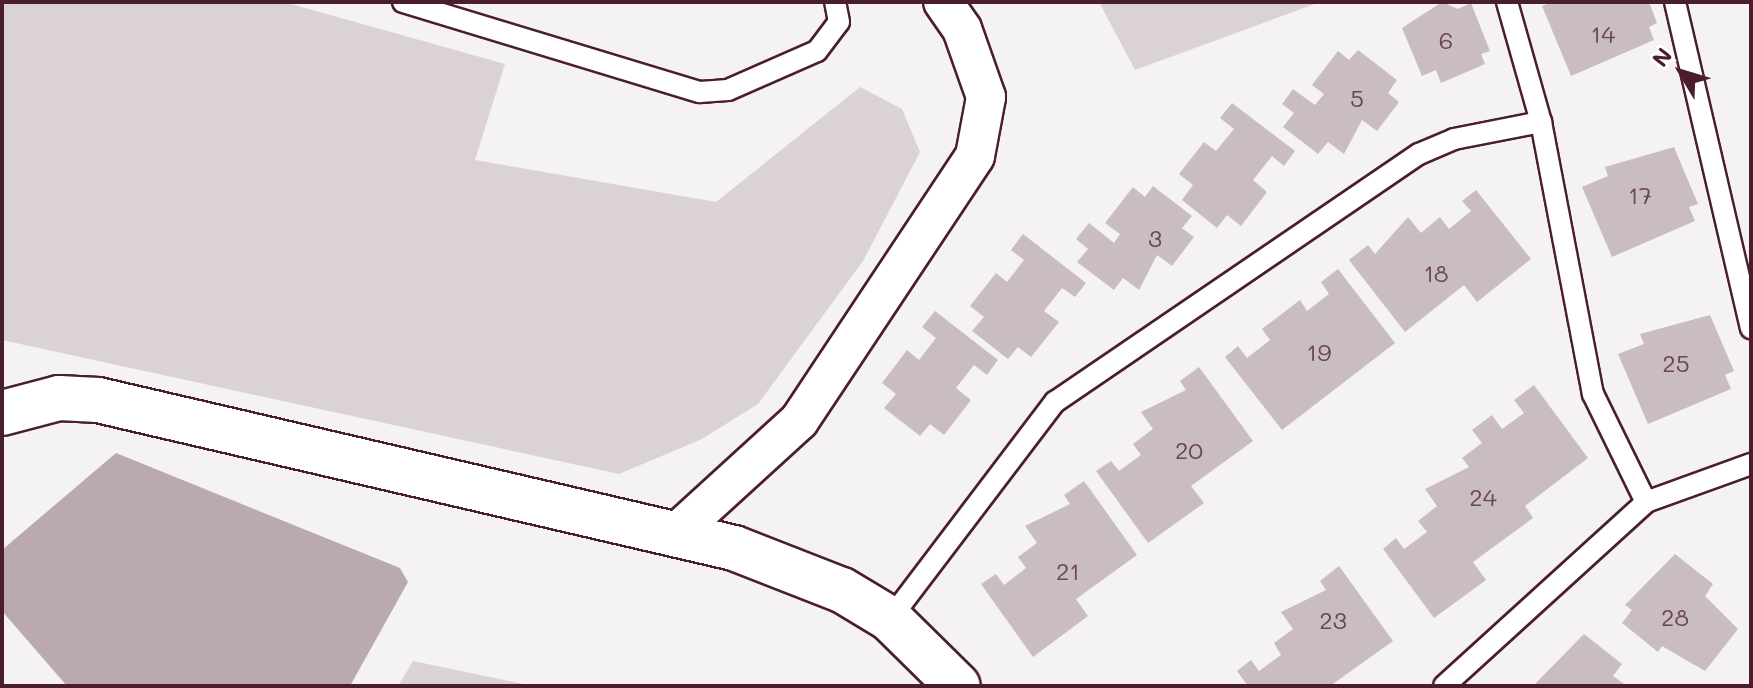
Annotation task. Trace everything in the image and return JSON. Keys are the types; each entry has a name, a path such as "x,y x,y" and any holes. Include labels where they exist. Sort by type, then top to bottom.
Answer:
{"street":[{"path":"674,535 799,421 975,156 986,97 962,29 943,2"},
{"path":"2,413 59,398 98,400 674,535 783,564 890,619 958,686"}],"lane":[{"path":"403,2 700,92 728,90 817,51 839,22 835,2"},
{"path":"1507,2 1541,122 1593,394 1646,502"},
{"path":"1675,2 1751,328"},
{"path":"890,619 1055,402 1419,154 1454,139 1541,122"},
{"path":"1444,686 1646,502 1751,464"}],"shaded area":[{"path":"2,2 284,2 505,64 475,160 716,202 860,87 902,109 920,152 863,261 758,404 702,439 619,474 2,340"},
{"path":"1099,2 1320,2 1135,70"},
{"path":"116,453 400,568 408,582 350,686 67,686 2,611 2,550"},
{"path":"413,661 533,686 398,686"}],"building":[{"path":"1442,2 1458,9 1471,3 1490,51 1481,54 1485,64 1441,83 1436,70 1422,76 1402,28"},
{"path":"1552,2 1649,2 1657,23 1649,27 1654,40 1571,76 1542,6"},
{"path":"1358,50 1397,80 1388,93 1399,102 1377,131 1362,120 1344,154 1328,142 1318,154 1283,127 1294,113 1282,104 1293,89 1315,105 1324,94 1312,85 1338,51 1349,60"},
{"path":"1232,103 1295,151 1284,166 1272,156 1253,180 1267,192 1241,226 1227,215 1217,228 1182,200 1193,185 1179,174 1204,142 1216,151 1234,129 1220,118"},
{"path":"1674,147 1698,204 1689,207 1695,221 1612,257 1582,187 1608,176 1605,167"},
{"path":"1153,186 1192,216 1182,228 1194,237 1172,266 1157,255 1139,290 1123,278 1114,290 1077,262 1088,249 1076,239 1089,223 1114,243 1120,234 1105,223 1133,187 1145,197"},
{"path":"1476,190 1531,259 1477,302 1464,285 1405,332 1349,260 1368,245 1375,254 1408,217 1421,233 1440,217 1449,229 1471,211 1462,201"},
{"path":"1023,234 1086,283 1075,297 1062,288 1044,311 1059,322 1031,357 1018,347 1008,359 972,331 984,317 970,306 996,273 1007,282 1024,260 1011,250"},
{"path":"1338,269 1395,343 1282,430 1225,357 1238,346 1247,358 1270,340 1262,329 1300,300 1307,311 1329,294 1321,282"},
{"path":"935,311 998,360 987,375 974,365 956,388 971,400 944,435 930,424 920,436 884,408 896,394 882,383 907,350 919,360 936,338 922,327"},
{"path":"1710,315 1734,371 1725,375 1731,389 1648,424 1618,354 1644,344 1640,334"},
{"path":"1199,367 1253,441 1191,486 1204,503 1148,543 1096,471 1111,461 1119,471 1141,455 1133,444 1153,429 1141,412 1186,390 1180,381"},
{"path":"1534,385 1588,458 1525,506 1533,518 1473,562 1486,580 1434,618 1383,549 1396,538 1404,549 1427,532 1418,521 1437,506 1425,489 1469,467 1462,458 1482,443 1472,430 1492,415 1502,429 1524,413 1514,400"},
{"path":"1084,481 1137,555 1076,599 1088,616 1033,657 981,584 996,574 1004,585 1026,568 1018,557 1037,543 1025,526 1070,504 1064,495"},
{"path":"1675,554 1713,584 1705,596 1738,629 1705,671 1662,646 1658,652 1622,623 1632,610 1625,605"},
{"path":"1339,566 1393,641 1330,686 1248,686 1237,671 1251,660 1259,671 1281,655 1274,643 1293,629 1281,612 1326,590 1320,581"},
{"path":"1584,634 1622,664 1613,676 1627,686 1534,685"}]}
